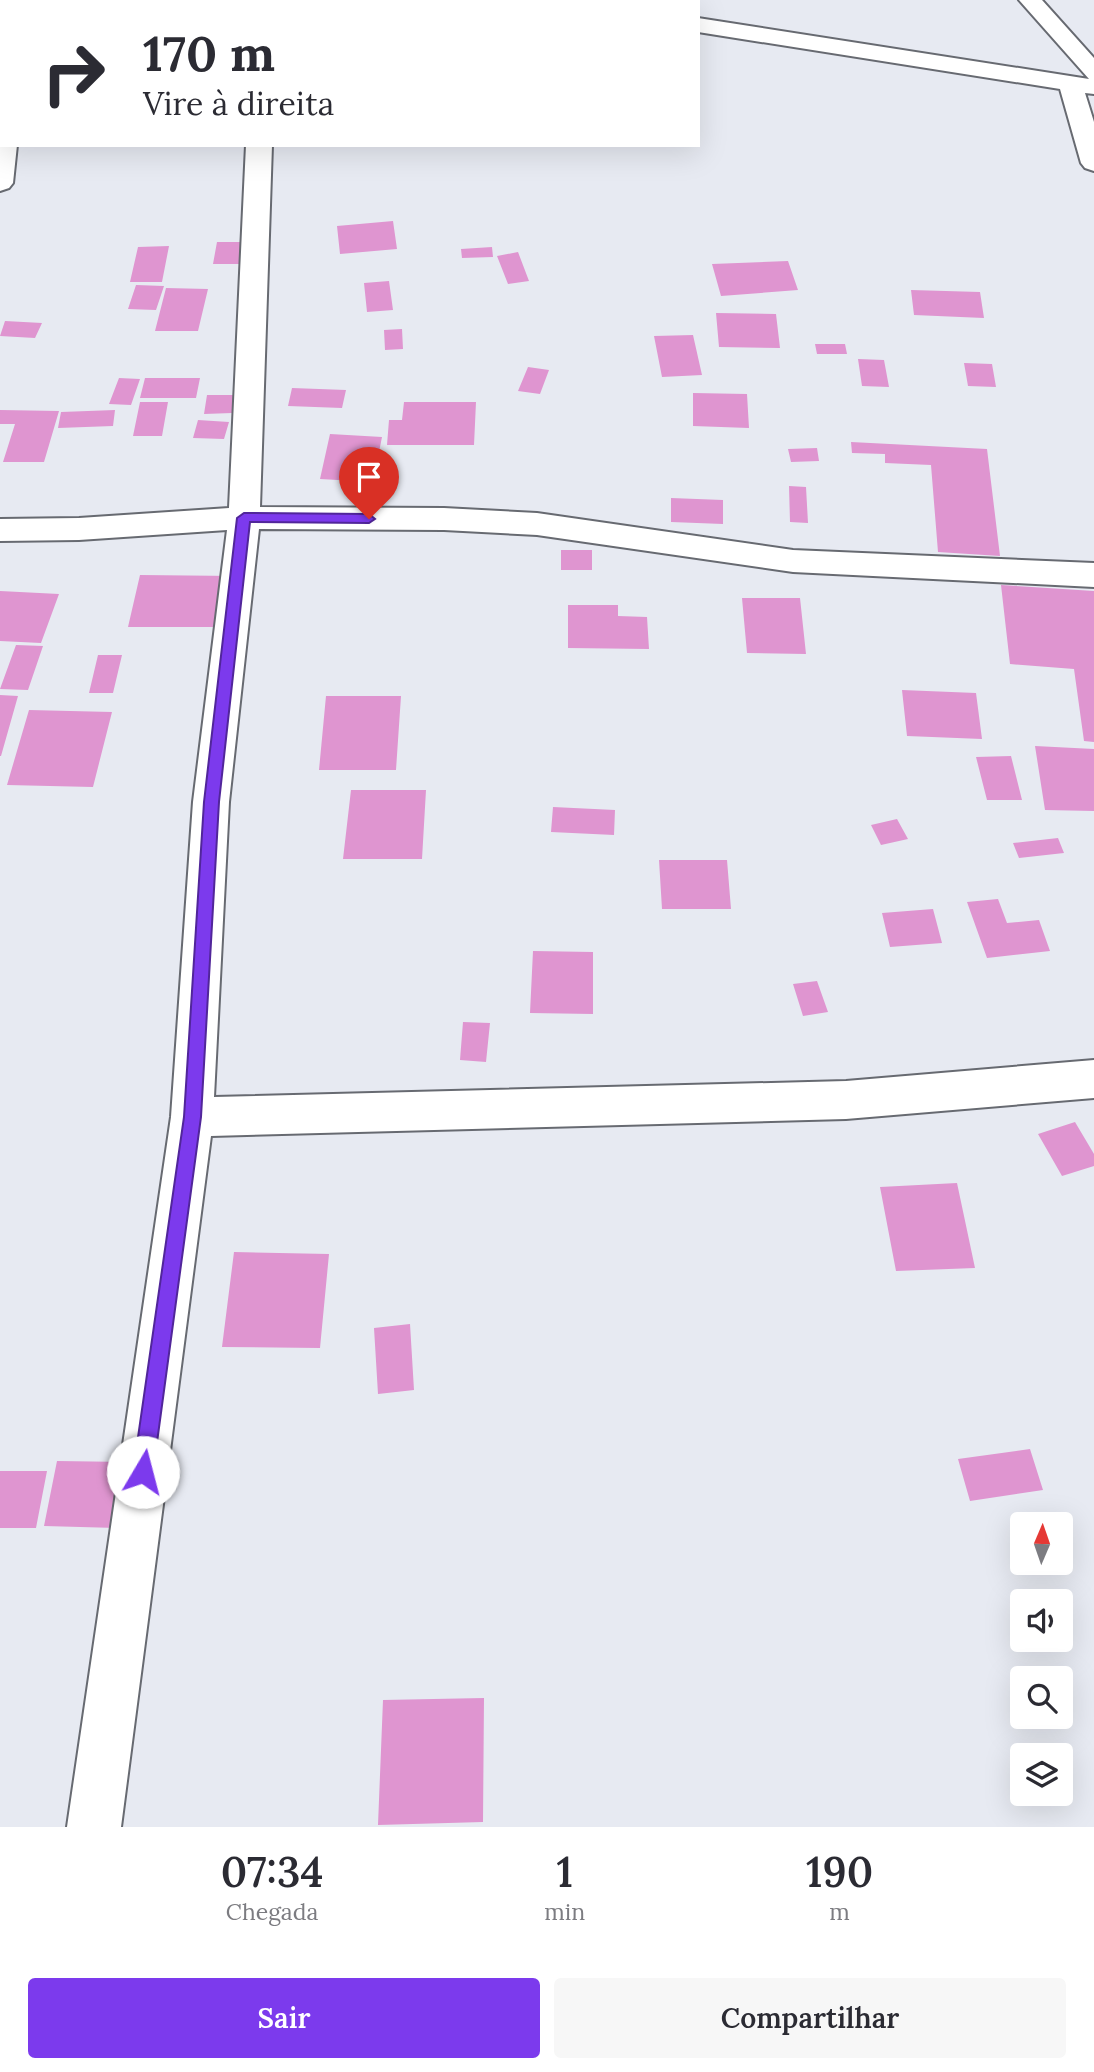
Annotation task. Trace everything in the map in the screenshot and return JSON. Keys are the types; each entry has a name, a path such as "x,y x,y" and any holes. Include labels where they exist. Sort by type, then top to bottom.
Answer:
{"street":[{"path":"1030,0 1094,73"},
{"path":"700,24 1082,85 1094,163"},
{"path":"0,184 4,147"},
{"path":"94,1827 192,1117 211,802 244,518 259,147"},
{"path":"0,530 244,518 444,519 537,524 793,561 1094,575"},
{"path":"192,1117 846,1100 1094,1079"}],"building":[{"path":"393,221 397,249 340,254 337,226"},
{"path":"217,242 250,242 246,264 213,264"},
{"path":"169,246 162,282 130,282 138,247"},
{"path":"492,247 493,257 462,258 461,249"},
{"path":"518,252 529,281 508,284 497,256"},
{"path":"788,261 798,290 721,296 712,264"},
{"path":"389,281 393,310 367,312 364,283"},
{"path":"136,285 164,286 156,310 128,309"},
{"path":"166,288 208,289 198,331 155,331"},
{"path":"911,290 980,292 984,318 914,315"},
{"path":"716,313 776,314 780,348 719,347"},
{"path":"5,321 42,323 35,338 0,336"},
{"path":"402,329 403,349 385,350 384,330"},
{"path":"693,335 702,375 662,377 654,336"},
{"path":"815,344 845,344 847,354 817,354"},
{"path":"858,359 884,360 889,387 862,386"},
{"path":"964,363 992,364 996,387 968,386"},
{"path":"528,367 549,370 540,394 518,391"},
{"path":"119,378 140,379 131,405 109,404"},
{"path":"145,378 200,378 196,398 140,398"},
{"path":"292,388 346,390 342,408 288,406"},
{"path":"693,393 747,394 749,428 693,426"},
{"path":"207,395 234,395 232,413 204,414"},
{"path":"140,402 168,402 162,436 133,436"},
{"path":"404,402 476,402 474,445 387,445 389,420 402,420"},
{"path":"0,410 59,411 44,462 3,462 15,424 0,424"},
{"path":"115,410 113,426 58,428 61,412"},
{"path":"198,420 229,422 224,439 193,438"},
{"path":"330,434 382,437 373,482 320,479"},
{"path":"851,442 987,449 1000,556 938,552 931,465 885,463 885,454 852,453"},
{"path":"817,448 819,461 791,462 788,449"},
{"path":"789,486 806,487 808,523 790,522"},
{"path":"671,498 723,500 723,524 671,522"},
{"path":"561,550 592,550 592,570 561,570"},
{"path":"140,575 236,576 227,627 128,627"},
{"path":"1001,585 1094,591 1094,742 1084,741 1074,669 1010,664"},
{"path":"0,591 59,594 41,643 0,641"},
{"path":"742,598 800,598 806,654 747,653"},
{"path":"568,605 618,605 618,616 647,617 649,649 568,648"},
{"path":"16,645 43,646 28,690 0,689"},
{"path":"98,655 122,655 113,693 89,693"},
{"path":"902,690 976,693 982,739 907,736"},
{"path":"0,695 18,696 1,756 0,756"},
{"path":"326,696 401,696 396,770 319,770"},
{"path":"29,710 112,712 93,787 7,785"},
{"path":"1035,746 1094,749 1094,811 1045,810"},
{"path":"1011,756 1022,800 987,800 976,757"},
{"path":"351,790 426,790 422,859 343,859"},
{"path":"553,807 615,810 614,835 551,832"},
{"path":"897,819 908,839 881,845 871,825"},
{"path":"1058,838 1064,853 1019,858 1013,843"},
{"path":"659,860 727,860 731,909 662,909"},
{"path":"998,899 1007,923 1039,920 1050,951 987,958 967,902"},
{"path":"933,909 942,943 890,947 882,913"},
{"path":"533,951 593,952 593,1014 530,1013"},
{"path":"817,981 828,1012 803,1016 793,984"},
{"path":"463,1022 490,1023 486,1062 460,1060"},
{"path":"1075,1122 1094,1154 1094,1166 1062,1176 1038,1134"},
{"path":"957,1183 975,1268 896,1271 880,1187"},
{"path":"234,1252 329,1254 320,1348 222,1347"},
{"path":"410,1324 414,1390 378,1394 374,1328"},
{"path":"1030,1449 1043,1490 970,1501 958,1459"},
{"path":"57,1461 128,1462 117,1528 44,1526"},
{"path":"0,1471 47,1471 36,1528 0,1528"},
{"path":"484,1698 483,1822 378,1825 383,1700"}],"route":[{"path":"143,1472 192,1117 211,802 244,518 369,519"}]}
